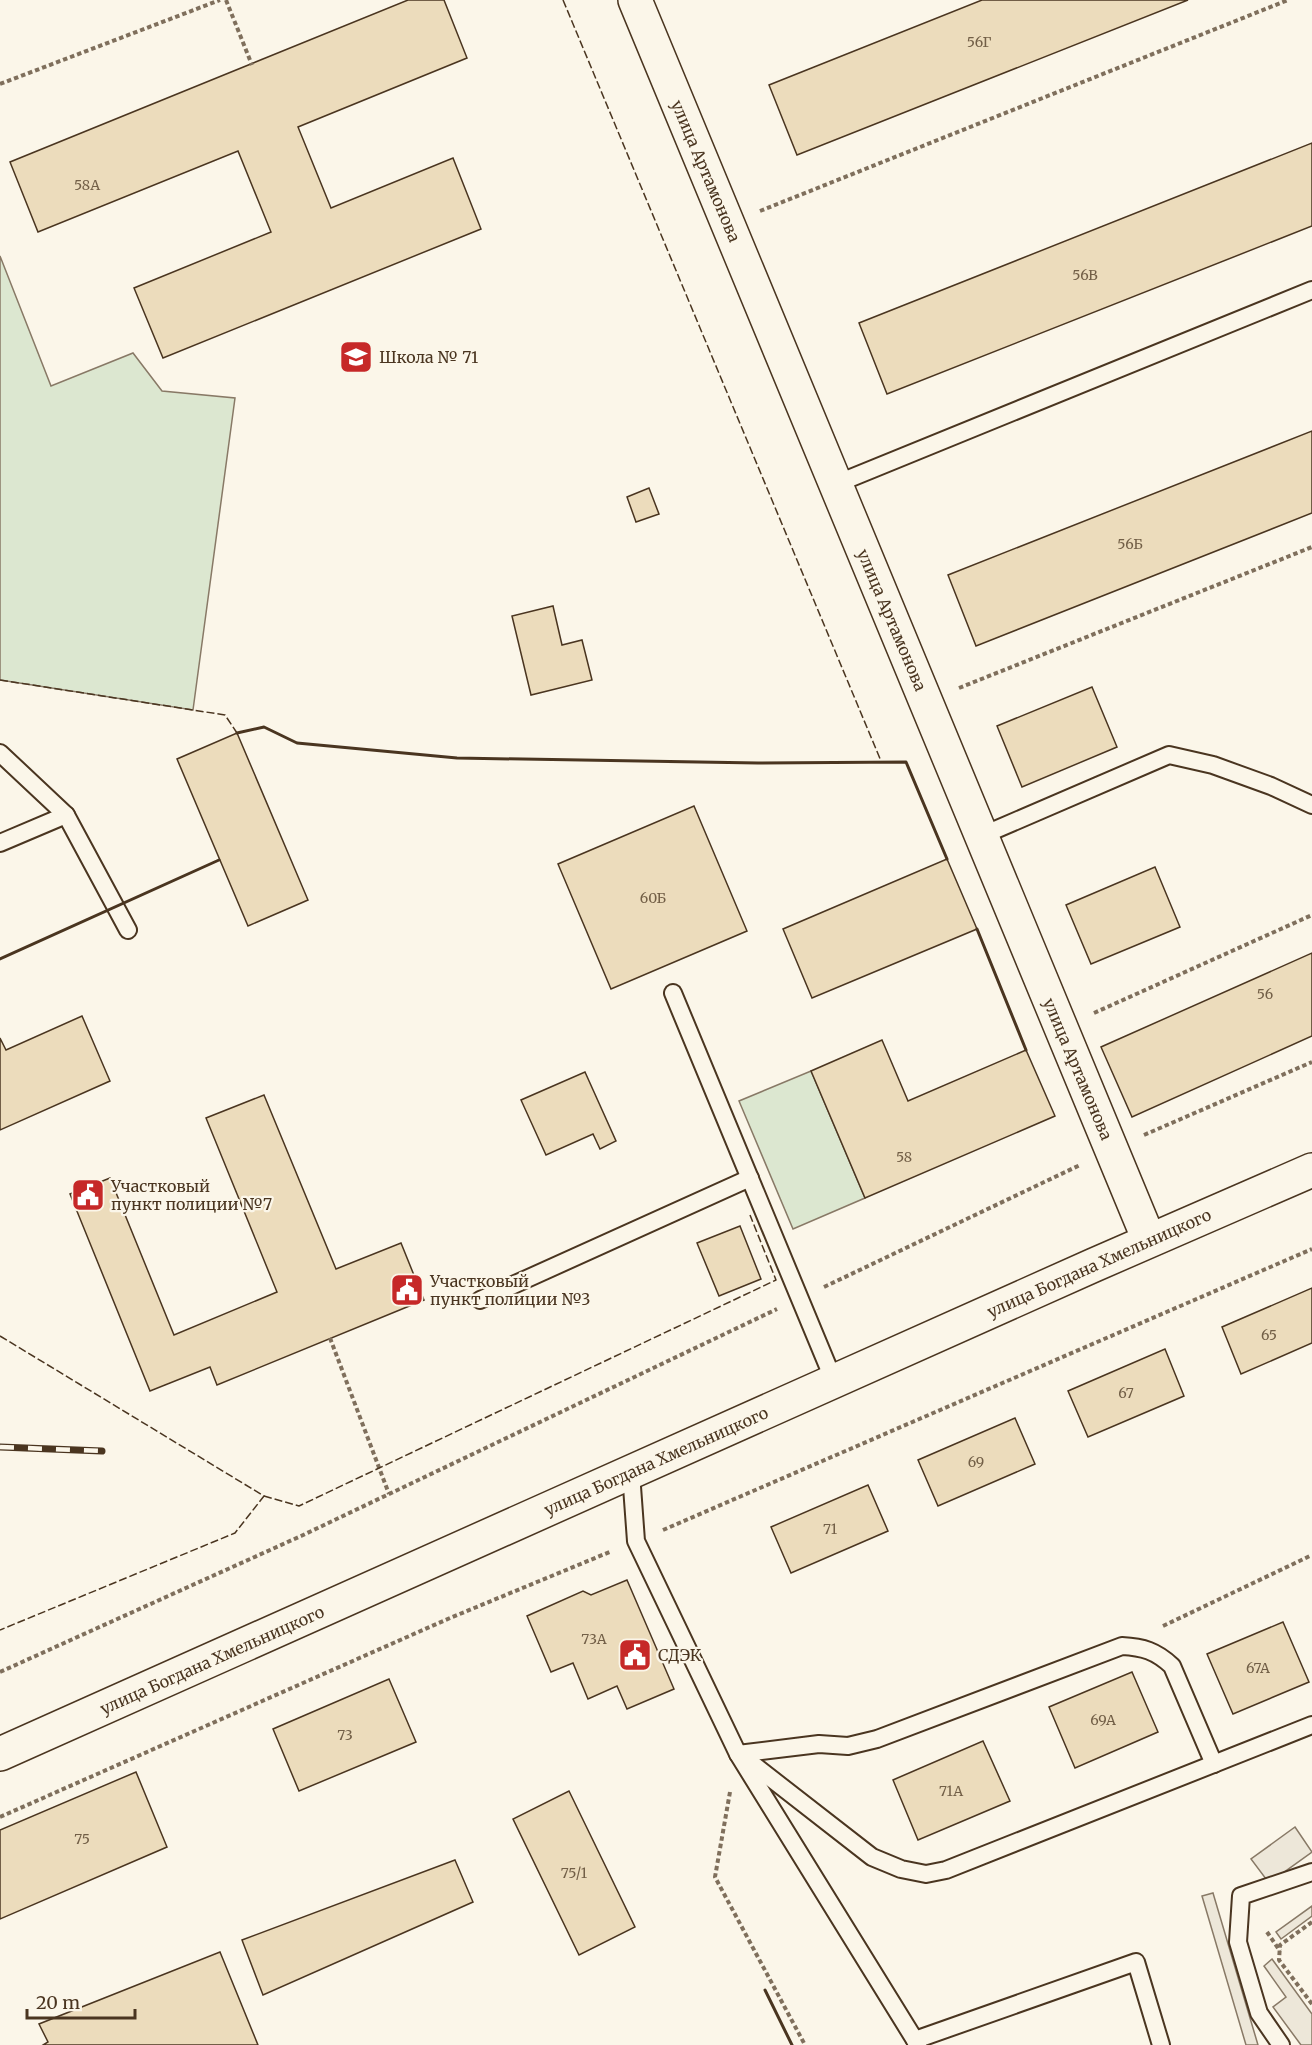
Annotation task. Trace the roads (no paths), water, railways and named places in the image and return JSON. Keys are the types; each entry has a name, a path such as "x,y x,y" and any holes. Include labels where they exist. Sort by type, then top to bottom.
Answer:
{"main road":[{"name":"улица Артамонова","path":"634,0 1149,1240"},
{"name":"улица Богдана Хмельницкого","path":"0,1754 1149,1240 1312,1170"}],"lane":[{"path":"836,484 1312,290"},
{"path":"0,753 66,814 128,930"},
{"path":"981,836 1169,755 1213,765 1270,786 1312,805"},
{"path":"0,843 66,814"},
{"path":"673,993 834,1381"},
{"path":"480,1300 750,1178"},
{"path":"631,1473 636,1541 738,1754 916,2042 1136,1962 1161,2045"},
{"path":"738,1754 819,1744 848,1746 877,1739 1122,1646 1141,1647 1159,1654 1172,1666 1214,1764"},
{"path":"738,1754 872,1857 901,1869 926,1874 946,1870 1312,1725"},
{"path":"1281,2045 1259,2013 1238,1942 1241,1896 1312,1872"}],"railway":[{"path":"0,1447 102,1451"}],"place":[{"name":"Школа № 71","path":"356,357"},
{"name":"Участковый пункт полиции №7","path":"88,1195"},
{"name":"Участковый пункт полиции №3","path":"407,1290"},
{"name":"СДЭК","path":"635,1655"}]}
